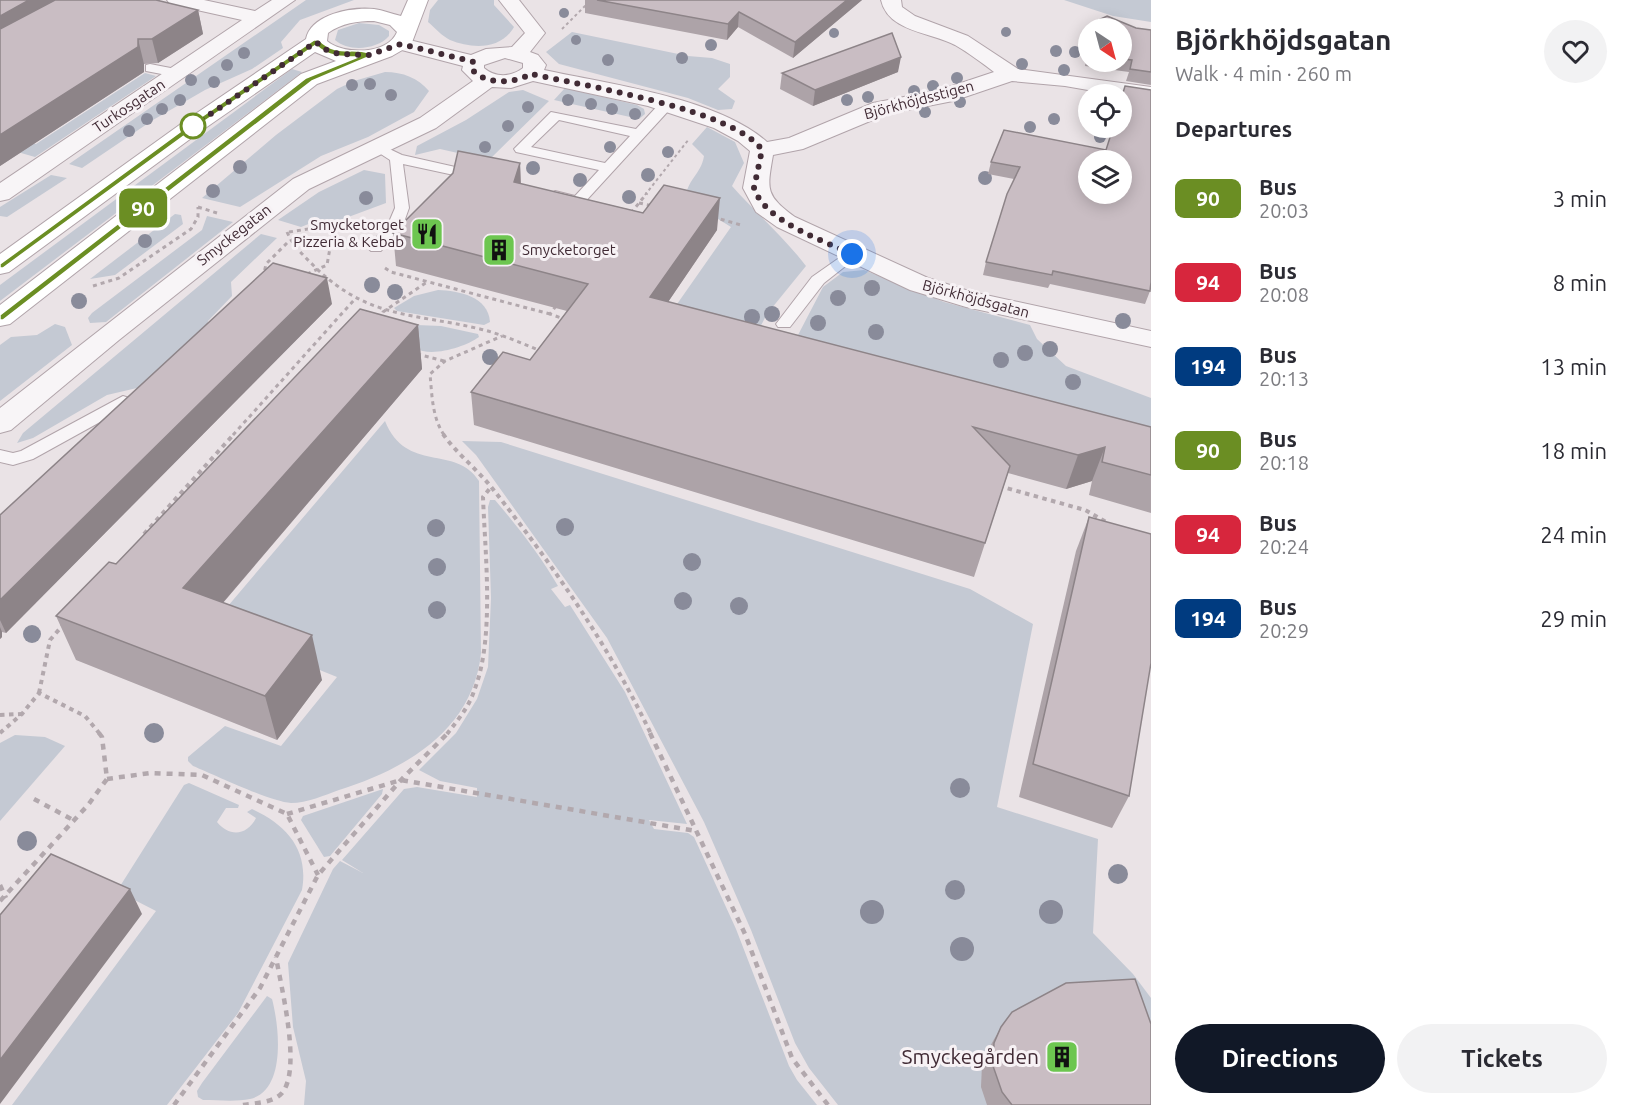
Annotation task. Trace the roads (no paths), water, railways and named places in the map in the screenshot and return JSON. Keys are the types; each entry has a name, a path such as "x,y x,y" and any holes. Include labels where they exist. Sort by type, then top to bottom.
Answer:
{"street":[{"path":"177,0 258,18"},
{"name":"Turkosgatan","path":"0,194 285,0"},
{"path":"369,55 339,54 324,49 316,42 316,34 322,27 347,17 378,0"},
{"path":"0,318 309,79 369,55 403,36 418,0"},
{"path":"347,17 383,16 398,21 403,36 481,71 512,81 524,64 534,33 529,23 509,0"},
{"path":"891,0 893,10 903,18 959,39 1012,75"},
{"path":"0,266 184,133 316,42"},
{"path":"481,71 492,53 708,118 744,133 762,150"},
{"name":"Smyckegatan","path":"0,423 274,204 320,174 387,153 452,108 481,71"},
{"name":"Björkhöjdsstigen","path":"762,150 795,144 881,108 945,96 1012,75 1065,80 1151,94"},
{"name":"Björkhöjdsgatan","path":"762,150 754,188 765,207 786,222 919,284 966,299 1151,339"}],"lane":[{"path":"150,68 177,73"},
{"path":"543,192 578,201 666,105"},
{"path":"608,168 521,149 555,115 639,134"},
{"path":"387,153 486,178"},
{"path":"376,248 398,220 403,208 404,199 395,167 387,153"},
{"path":"784,324 818,280 852,254"},
{"path":"0,456 13,459 27,455 123,402"}],"place":[{"name":"Smycketorget Pizzeria & Kebab","path":"427,234"},
{"name":"Smycketorget","path":"499,250"},
{"name":"Smyckegården","path":"1062,1057"}]}
